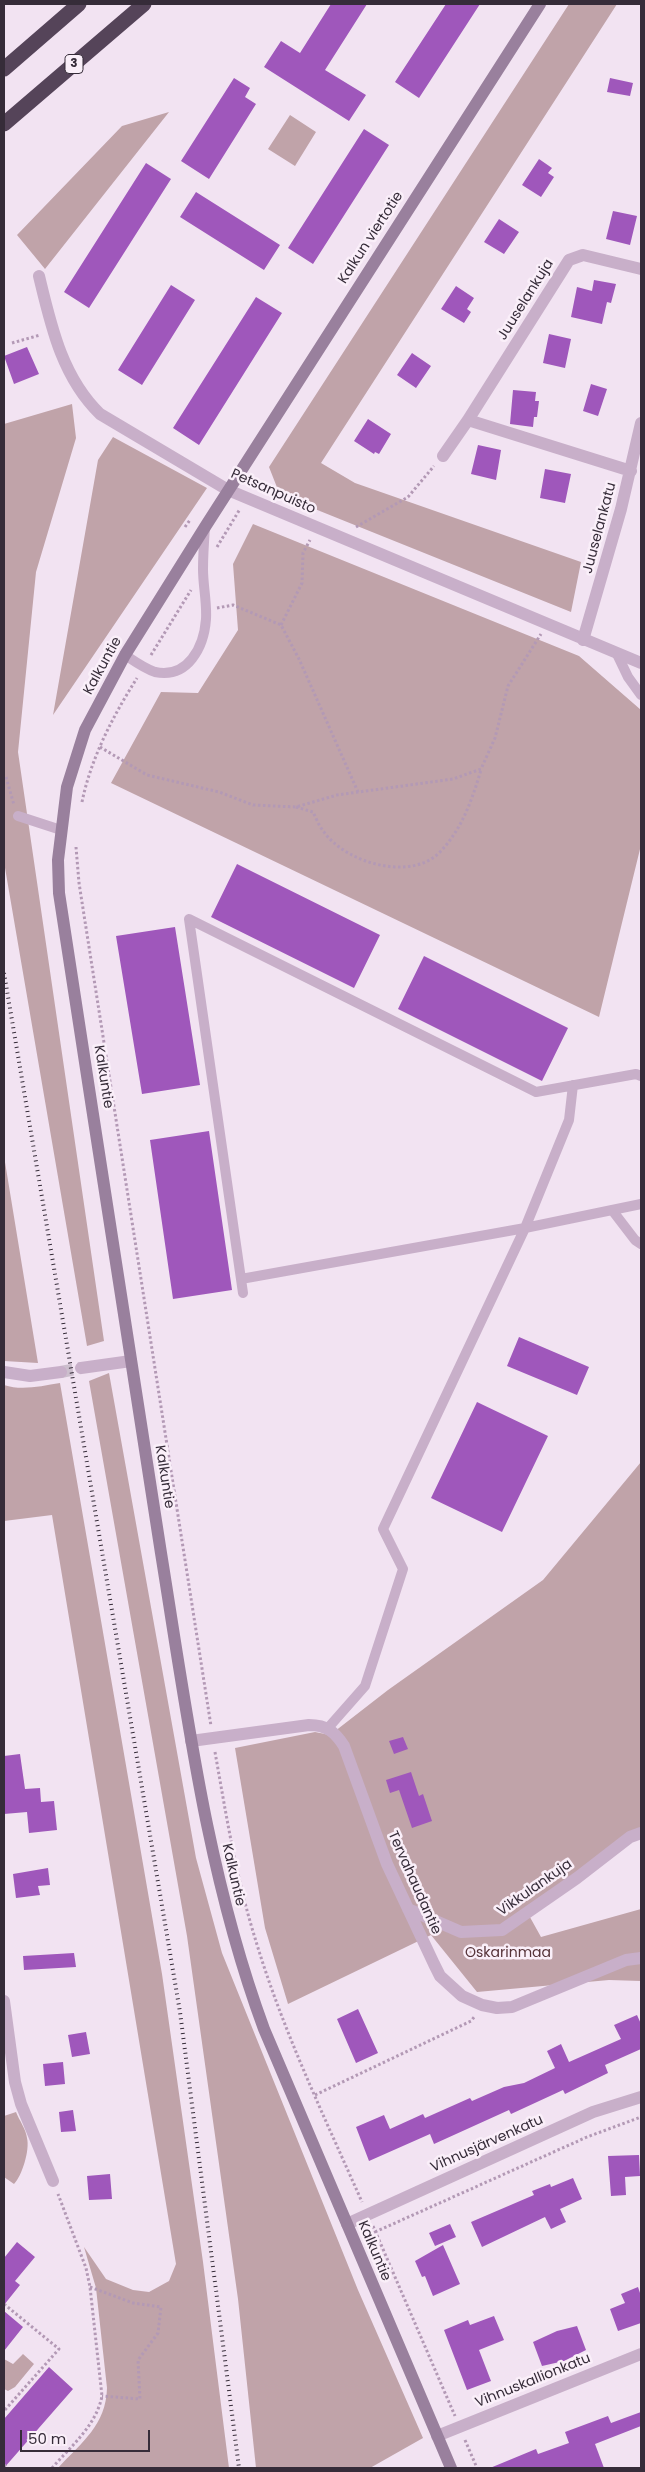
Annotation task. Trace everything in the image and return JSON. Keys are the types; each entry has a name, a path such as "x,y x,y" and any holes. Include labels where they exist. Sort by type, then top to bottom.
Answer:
{"highway":[{"path":"4,70 79,4"},
{"name":"3","path":"4,124 144,4"}],"street":[{"name":"Kalkun viertotie","path":"228,490 540,4"},
{"name":"Juuselankuja","path":"442,456 468,420 569,260 583,256 641,269"},
{"name":"Petsanpuisto","path":"39,276 53,332 73,381 84,399 100,414 228,490 641,663"},
{"path":"468,420 631,471"},
{"name":"Juuselankatu","path":"584,640 631,471 641,423"},
{"name":"Kalkuntie","path":"228,490 125,655 86,730 67,786 58,860 59,893 192,1741 221,1894 240,1962 271,2048 451,2468"},
{"path":"81,1368 131,1361"},
{"path":"4,1372 30,1376 61,1372"},
{"path":"192,1741 309,1725 328,1728"},
{"name":"Tervahaudantie","path":"328,1728 335,1733 344,1746 387,1864 440,1976 462,1996 482,2005 512,2007 626,1960 641,1958"},
{"name":"Vikkulankuja","path":"408,1909 461,1932 502,1930 577,1878 630,1837 641,1832"},
{"path":"4,2002 15,2082 21,2104 53,2181"},
{"name":"Vihnusjärvenkatu","path":"346,2224 593,2112 641,2097"},
{"name":"Vihnuskallionkatu","path":"437,2436 641,2354"}],"lane":[{"path":"125,655 155,672 168,673 184,668 194,656 202,641 206,609 203,571 205,527"},
{"path":"617,654 628,677 641,695"},
{"path":"18,816 61,830"},
{"path":"243,1293 189,919 536,1092 636,1074 641,1076"},
{"path":"328,1728 365,1686 403,1569 383,1529 525,1228 569,1120 573,1085"},
{"path":"241,1278 525,1228 641,1204"},
{"path":"612,1210 635,1240 641,1244"}],"path":[{"path":"12,343 53,332"},
{"path":"339,536 408,497 442,456"},
{"path":"81,805 86,782 100,747 144,667 246,498"},
{"path":"281,625 302,583 304,553 316,527"},
{"path":"206,609 233,605 281,625 299,659 358,792"},
{"path":"100,747 147,775 219,792 253,804 296,807 313,812 324,833 344,850 359,857 395,868 418,865 439,853 457,830 472,801 481,769 495,738 508,686 547,624"},
{"path":"296,807 358,792 452,779 481,769"},
{"path":"6,777 12,796"},
{"path":"76,844 79,883 148,1334 232,1850 254,1936 274,1994 315,2095 478,2468"},
{"path":"315,2095 472,2021 482,2005"},
{"path":"375,2232 602,2131 641,2117"},
{"path":"52,2468 91,2424 99,2411 102,2396 90,2287 86,2268 53,2181"},
{"path":"90,2287 133,2303 161,2306 162,2317 158,2332 138,2360 140,2399 102,2396"},
{"path":"4,2304 59,2349 4,2411"},
{"path":"4,2403 8,2406"},
{"path":"4,2465 8,2468"}],"green space":[{"path":"569,4 617,4 321,463 355,483 581,562 571,612 280,495 269,467"},
{"path":"169,112 45,269 17,235 122,126"},
{"path":"290,115 316,132 295,166 268,149"},
{"path":"72,404 76,438 36,572 18,752 104,1341 87,1346 4,862 4,424"},
{"path":"113,437 207,488 53,715 98,460"},
{"path":"253,524 579,656 641,710 641,845 599,1017 111,783 161,692 198,693 238,630 233,564"},
{"path":"4,1156 38,1363 4,1361"},
{"path":"109,1373 196,1858 222,1953 358,2290 423,2438 370,2468 256,2468 238,2299 187,1936 89,1381"},
{"path":"60,1383 162,1974 203,2262 229,2468 58,2468 91,2432 106,2401 107,2388 96,2288 84,2247 106,2279 133,2290 149,2292 169,2281 176,2264 52,1515 4,1521 4,1385 25,1388"},
{"name":"Oskarinmaa","path":"641,1462 641,1828 526,1910 541,1937 641,1909 641,1981 609,1980 477,1992 431,1935 288,2004 265,1928 235,1748 315,1732 330,1735 388,1690 543,1580"},
{"path":"16,2112 25,2131 28,2143 25,2162 14,2184 4,2177 4,2116"},
{"path":"23,2354 34,2364 15,2387 8,2391 4,2389 4,2359 13,2364"}],"building":[{"path":"331,4 367,4 325,70 366,95 349,121 264,67 281,41 300,53"},
{"path":"446,4 480,4 419,98 395,82"},
{"path":"234,78 250,88 245,97 256,104 209,179 181,161"},
{"path":"610,78 633,83 630,96 607,92"},
{"path":"364,129 389,145 313,264 288,248"},
{"path":"539,159 552,168 548,173 554,177 541,197 522,185"},
{"path":"146,163 171,179 89,308 64,292"},
{"path":"196,192 280,245 264,270 180,217"},
{"path":"613,211 637,216 630,245 606,239"},
{"path":"499,219 519,232 504,254 484,242"},
{"path":"594,280 616,284 611,303 607,302 602,324 571,317 577,287 592,291"},
{"path":"171,285 195,300 142,385 118,370"},
{"path":"456,286 474,298 467,309 471,312 464,323 441,309"},
{"path":"256,297 282,313 199,445 173,428"},
{"path":"549,334 571,339 565,368 543,363"},
{"path":"27,347 39,374 14,384 4,356"},
{"path":"412,353 431,366 416,388 397,375"},
{"path":"591,384 607,389 598,416 583,411"},
{"path":"513,390 536,392 535,401 539,401 537,417 534,417 533,427 510,424"},
{"path":"368,419 391,434 379,454 375,452 374,454 354,441"},
{"path":"478,445 501,450 496,480 471,474"},
{"path":"545,469 571,474 565,503 540,498"},
{"path":"237,864 380,935 354,988 211,917"},
{"path":"175,927 200,1085 142,1094 116,936"},
{"path":"424,956 568,1028 542,1081 398,1009"},
{"path":"209,1131 232,1290 173,1299 150,1140"},
{"path":"519,1337 589,1367 577,1395 507,1366"},
{"path":"477,1402 548,1436 502,1532 431,1498"},
{"path":"403,1737 408,1749 394,1754 389,1741"},
{"path":"20,1754 25,1789 40,1788 41,1802 54,1801 57,1830 29,1833 27,1812 4,1814 4,1756"},
{"path":"411,1772 419,1796 423,1794 432,1821 412,1828 399,1790 390,1793 386,1780"},
{"path":"48,1868 50,1885 38,1886 40,1895 16,1898 13,1874"},
{"path":"74,1953 76,1967 24,1970 23,1956"},
{"path":"358,2009 378,2053 356,2063 337,2019"},
{"path":"637,2015 641,2024 641,2049 605,2065 608,2073 565,2094 563,2090 511,2114 509,2110 434,2144 430,2134 369,2161 356,2127 384,2115 390,2129 423,2114 425,2118 470,2098 472,2101 504,2087 524,2083 555,2068 547,2051 561,2044 569,2062 621,2039 614,2025"},
{"path":"86,2032 90,2054 72,2057 68,2035"},
{"path":"63,2062 65,2084 45,2086 43,2064"},
{"path":"73,2110 76,2131 61,2132 59,2112"},
{"path":"639,2155 640,2176 625,2177 626,2195 611,2196 608,2156"},
{"path":"110,2174 112,2199 89,2200 87,2176"},
{"path":"573,2178 582,2199 560,2209 566,2222 551,2229 545,2217 482,2247 471,2222 534,2195 532,2191 550,2184 551,2187"},
{"path":"450,2224 456,2237 435,2246 429,2233"},
{"path":"17,2242 35,2257 15,2281 20,2285 4,2305 4,2258"},
{"path":"443,2245 460,2284 433,2296 425,2276 422,2277 415,2261"},
{"path":"638,2287 641,2296 641,2323 618,2331 610,2309 625,2303 621,2294"},
{"path":"4,2311 23,2327 4,2351"},
{"path":"494,2316 504,2340 479,2350 491,2381 467,2390 444,2330 468,2320 470,2325"},
{"path":"577,2326 586,2350 564,2361 542,2366 533,2342 557,2331"},
{"path":"49,2367 73,2389 4,2468 4,2419"},
{"path":"641,2412 641,2426 595,2444 604,2468 490,2468 536,2449 538,2454 569,2443 565,2432 608,2416 611,2423"}],"tunnel":[{"path":"61,1372 81,1368"}],"railway":[{"path":"4,973 180,2012 239,2468"}]}
